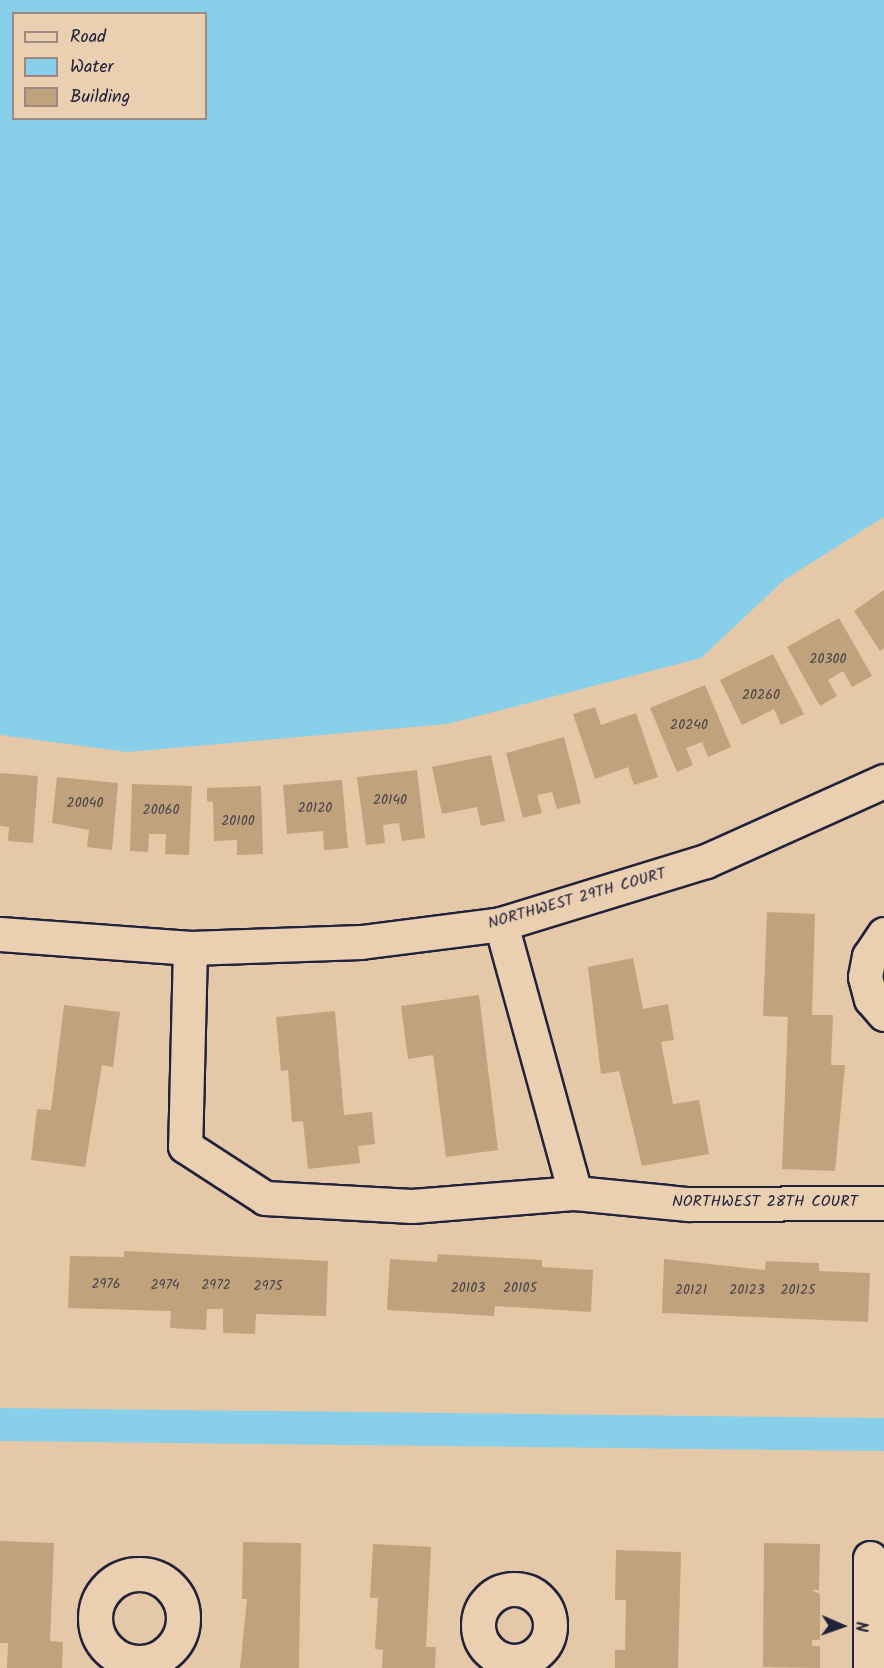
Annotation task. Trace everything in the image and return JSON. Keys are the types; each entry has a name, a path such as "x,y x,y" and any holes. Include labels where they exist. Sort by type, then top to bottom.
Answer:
{"street":[{"name":"NORTHWEST 29TH COURT","path":"0,934 190,948 361,942 501,924 706,861 884,781"},
{"path":"501,924 575,1193"},
{"path":"884,934 868,956 865,977 871,999 884,1014"},
{"name":"NORTHWEST 28TH COURT","path":"190,948 185,1146 266,1198 412,1206 575,1193 688,1204 884,1203"},
{"path":"870,1558 870,1668"}],"water":[{"path":"0,0 884,0 884,517 784,580 701,658 447,724 127,752 0,735"}],"building":[{"path":"884,590 884,648 880,651 854,611"},
{"path":"839,618 872,676 852,687 843,671 828,680 837,696 820,706 787,647"},
{"path":"773,654 804,714 781,725 774,709 742,725 720,680"},
{"path":"705,685 731,747 708,757 702,742 686,748 693,765 677,772 650,708"},
{"path":"595,707 601,725 636,713 658,777 634,785 628,767 595,779 573,714"},
{"path":"564,737 581,803 557,809 552,792 537,795 542,813 523,818 506,753"},
{"path":"491,755 505,821 481,826 477,807 442,814 432,767"},
{"path":"417,770 425,838 402,841 399,823 383,825 385,843 366,845 357,777"},
{"path":"0,773 38,776 33,843 8,841 9,827 0,826"},
{"path":"57,777 118,783 112,850 87,847 89,830 52,823"},
{"path":"342,780 348,848 324,850 323,831 287,834 283,785"},
{"path":"132,784 192,786 189,855 165,854 166,834 149,834 148,852 130,851"},
{"path":"261,786 263,854 237,855 237,840 214,841 213,802 207,801 207,788"},
{"path":"767,912 815,914 812,1015 833,1015 831,1065 845,1065 835,1171 782,1169 788,1017 763,1016"},
{"path":"633,958 643,1009 668,1004 674,1040 661,1042 673,1104 699,1100 709,1154 642,1166 619,1071 601,1074 588,967"},
{"path":"479,995 498,1150 446,1157 433,1055 408,1059 401,1006"},
{"path":"64,1005 120,1012 113,1067 102,1065 85,1167 31,1160 37,1109 51,1110"},
{"path":"335,1011 344,1115 372,1112 375,1144 358,1146 360,1163 308,1169 303,1121 292,1122 288,1070 281,1071 276,1017"},
{"path":"124,1251 328,1261 326,1316 256,1314 255,1334 223,1333 223,1309 207,1309 206,1330 170,1328 171,1311 68,1308 70,1256 124,1257"},
{"path":"438,1254 542,1260 542,1267 593,1270 591,1312 495,1306 494,1316 387,1310 390,1259 437,1262"},
{"path":"664,1259 765,1270 766,1261 819,1263 819,1271 870,1273 868,1322 662,1313"},
{"path":"0,1541 54,1543 50,1641 63,1642 62,1668 7,1668 8,1643 0,1643"},
{"path":"243,1542 301,1543 299,1668 240,1668 247,1599 242,1599"},
{"path":"764,1543 820,1544 819,1590 811,1590 820,1594 820,1640 812,1640 812,1646 820,1646 820,1668 763,1667"},
{"path":"373,1544 431,1547 426,1647 436,1647 435,1668 382,1668 383,1650 375,1649 378,1598 370,1598"},
{"path":"616,1550 681,1552 678,1668 615,1668 615,1650 625,1650 626,1600 615,1600"}],"waterway":[{"path":"0,1424 884,1434"}]}
